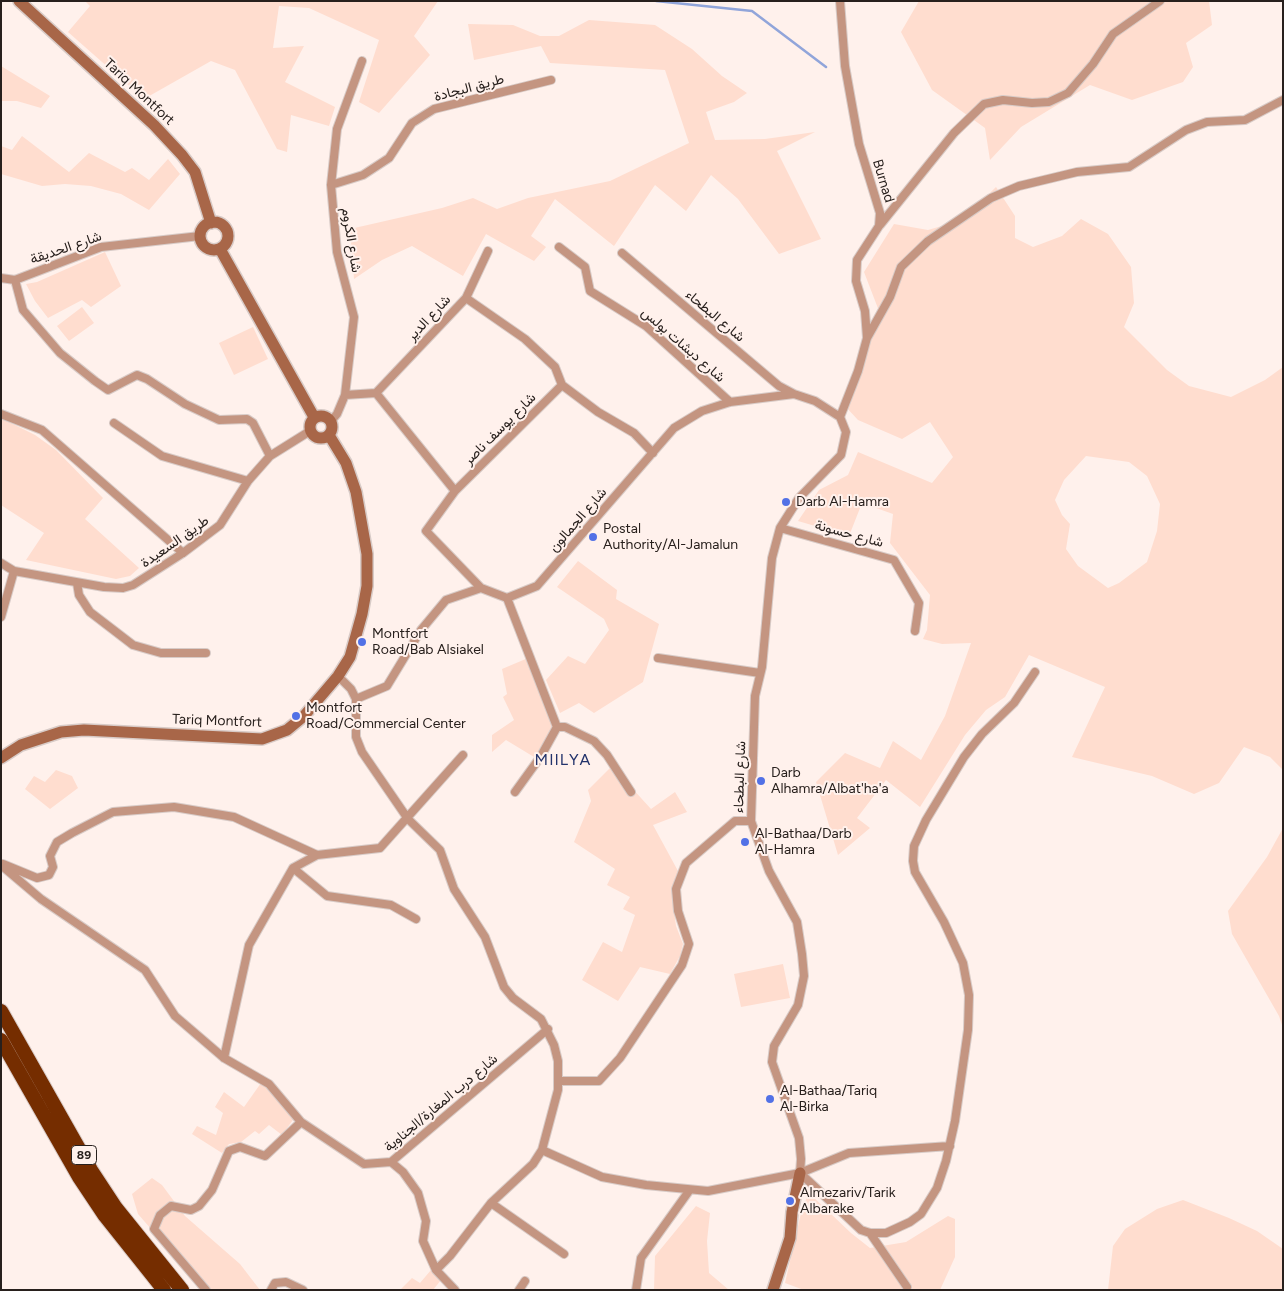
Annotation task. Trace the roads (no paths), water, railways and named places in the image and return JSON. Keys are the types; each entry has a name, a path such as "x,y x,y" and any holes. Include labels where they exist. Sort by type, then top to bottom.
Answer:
{"highway":[{"name":"89","path":"1,1011 106,1193 182,1290"},
{"name":"89","path":"1,1040 78,1177 105,1216 164,1290"}],"main road":[{"name":"Tariq Montfort","path":"19,1 154,125 182,155 195,172 212,223"},
{"path":"212,223 220,224 226,230 228,238 220,249 207,248 200,236 204,227 212,223"},
{"path":"220,249 314,417"},
{"path":"325,416 331,421 332,428 329,435 318,438 310,431 310,423 314,417 325,416"},
{"name":"Tariq Montfort","path":"1,758 21,745 43,736 84,730 262,739 273,737 288,730 304,716 338,676 350,657 362,614 368,569 356,492 346,463 329,435"},
{"path":"773,1290 790,1238 792,1212 800,1173"}],"street":[{"name":"Burnad","path":"840,1 845,66 859,144 880,214 878,226"},
{"path":"867,338 865,311 856,281 857,260 878,226 954,133 984,104 1003,100 1032,103 1049,102 1068,93 1093,64 1113,34 1160,1"},
{"name":"شارع الكروم","path":"331,421 337,414 345,395 354,317 337,252 331,185 338,129 362,61"},
{"name":"طريق البجادة","path":"331,185 363,174 389,158 412,123 434,109 551,80"},
{"path":"840,417 858,371 867,338 890,297 901,267 928,241 991,198 1019,186 1077,172 1129,167 1186,130 1207,122 1245,120 1283,100"},
{"name":"شارع الحديقة","path":"1,278 15,280 101,247 200,236"},
{"name":"شارع دبشات بولس","path":"559,247 585,267 590,291 646,326 730,402"},
{"name":"شارع الدير","path":"376,393 466,298 488,251"},
{"name":"شارع البطحاء","path":"622,253 779,386 794,394"},
{"path":"15,280 22,310 60,353 108,390 137,375 147,379 185,404 218,420 247,419 253,423 270,456"},
{"path":"466,298 525,339 555,367 562,385 598,412 634,432 653,453"},
{"name":"شارع يوسف ناصر","path":"481,588 426,531 455,491 562,385"},
{"path":"345,395 376,393 455,491"},
{"name":"شارع الجمالون","path":"507,598 537,586 674,428 702,411 730,402 794,394 815,401 840,417"},
{"path":"1,414 42,430 183,553"},
{"name":"شارع البطحاء","path":"800,1173 802,1159 799,1138 772,1062 774,1046 798,1005 804,976 802,954 797,922 769,871 751,821 755,696 760,673 772,558 780,528 798,498 842,455 846,432 840,417"},
{"path":"114,423 162,456 248,481"},
{"name":"طريق السعيدة","path":"1,563 14,571 123,588 150,576 220,525 248,481 270,456 310,431"},
{"name":"شارع حسونة","path":"780,528 894,560 919,603 915,631"},
{"path":"1,617 14,571"},
{"path":"77,582 79,595 90,612 133,645 161,653 206,653"},
{"path":"356,699 387,686 421,630 446,600 481,588 507,598 557,727"},
{"path":"658,658 760,673"},
{"path":"800,1173 861,1230 870,1233 886,1233 910,1222 921,1214 937,1188 950,1146 968,1030 969,996 958,950 915,872 913,861 914,846 926,820 964,757 982,734 1014,702 1035,672"},
{"path":"338,676 351,689 356,699 356,737 362,752 408,819 440,850 454,888 485,937 504,987 514,998 541,1020 548,1029 554,1045 559,1081 542,1150 533,1164 491,1203 450,1256 436,1270"},
{"path":"515,792 541,756 557,727"},
{"path":"557,727 565,727 594,741 607,755 631,792"},
{"path":"224,1058 249,946 293,868 317,855 380,848 408,819 463,755"},
{"path":"1,864 36,878 49,876 53,867 50,856 56,842 72,833 113,812 174,807 234,818 317,855"},
{"path":"559,1081 599,1081 620,1058 682,965 689,944 678,911 676,889 686,863 735,822 751,821"},
{"name":"شارع درب المغارة/الجناوية","path":"1,864 40,900 145,970 175,1016 224,1058 269,1084 301,1122 364,1164 391,1162 548,1029"},
{"path":"293,868 327,896 391,905 416,919"},
{"path":"206,1290 154,1229 160,1215 171,1206 191,1210 199,1206 212,1190 229,1151 240,1147 265,1156 301,1122"},
{"path":"542,1150 602,1176 689,1191 708,1191 800,1173 849,1153 950,1146"},
{"path":"391,1162 403,1172 418,1193 426,1221 423,1240 436,1270 455,1290"},
{"path":"636,1290 641,1258 689,1191"},
{"path":"491,1203 564,1254"},
{"path":"870,1233 907,1288"},
{"path":"519,1290 525,1281"},
{"path":"271,1290 275,1283 286,1282 303,1290"}],"waterway":[{"path":"656,1 752,11 826,67"}],"place":[{"name":"Darb Al-Hamra","path":"786,502"},
{"name":"Postal Authority/Al-Jamalun","path":"593,537"},
{"name":"Montfort Road/Bab Alsiakel","path":"362,642"},
{"name":"Montfort Road/Commercial Center","path":"296,716"},
{"name":"Darb Alhamra/Albat'ha'a","path":"761,781"},
{"name":"Al-Bathaa/Darb Al-Hamra","path":"745,842"},
{"name":"Al-Bathaa/Tariq Al-Birka","path":"770,1099"},
{"name":"Almezariv/Tarik Albarake","path":"790,1201"}],"district":[{"name":"MIILYA","path":"563,760"}]}
